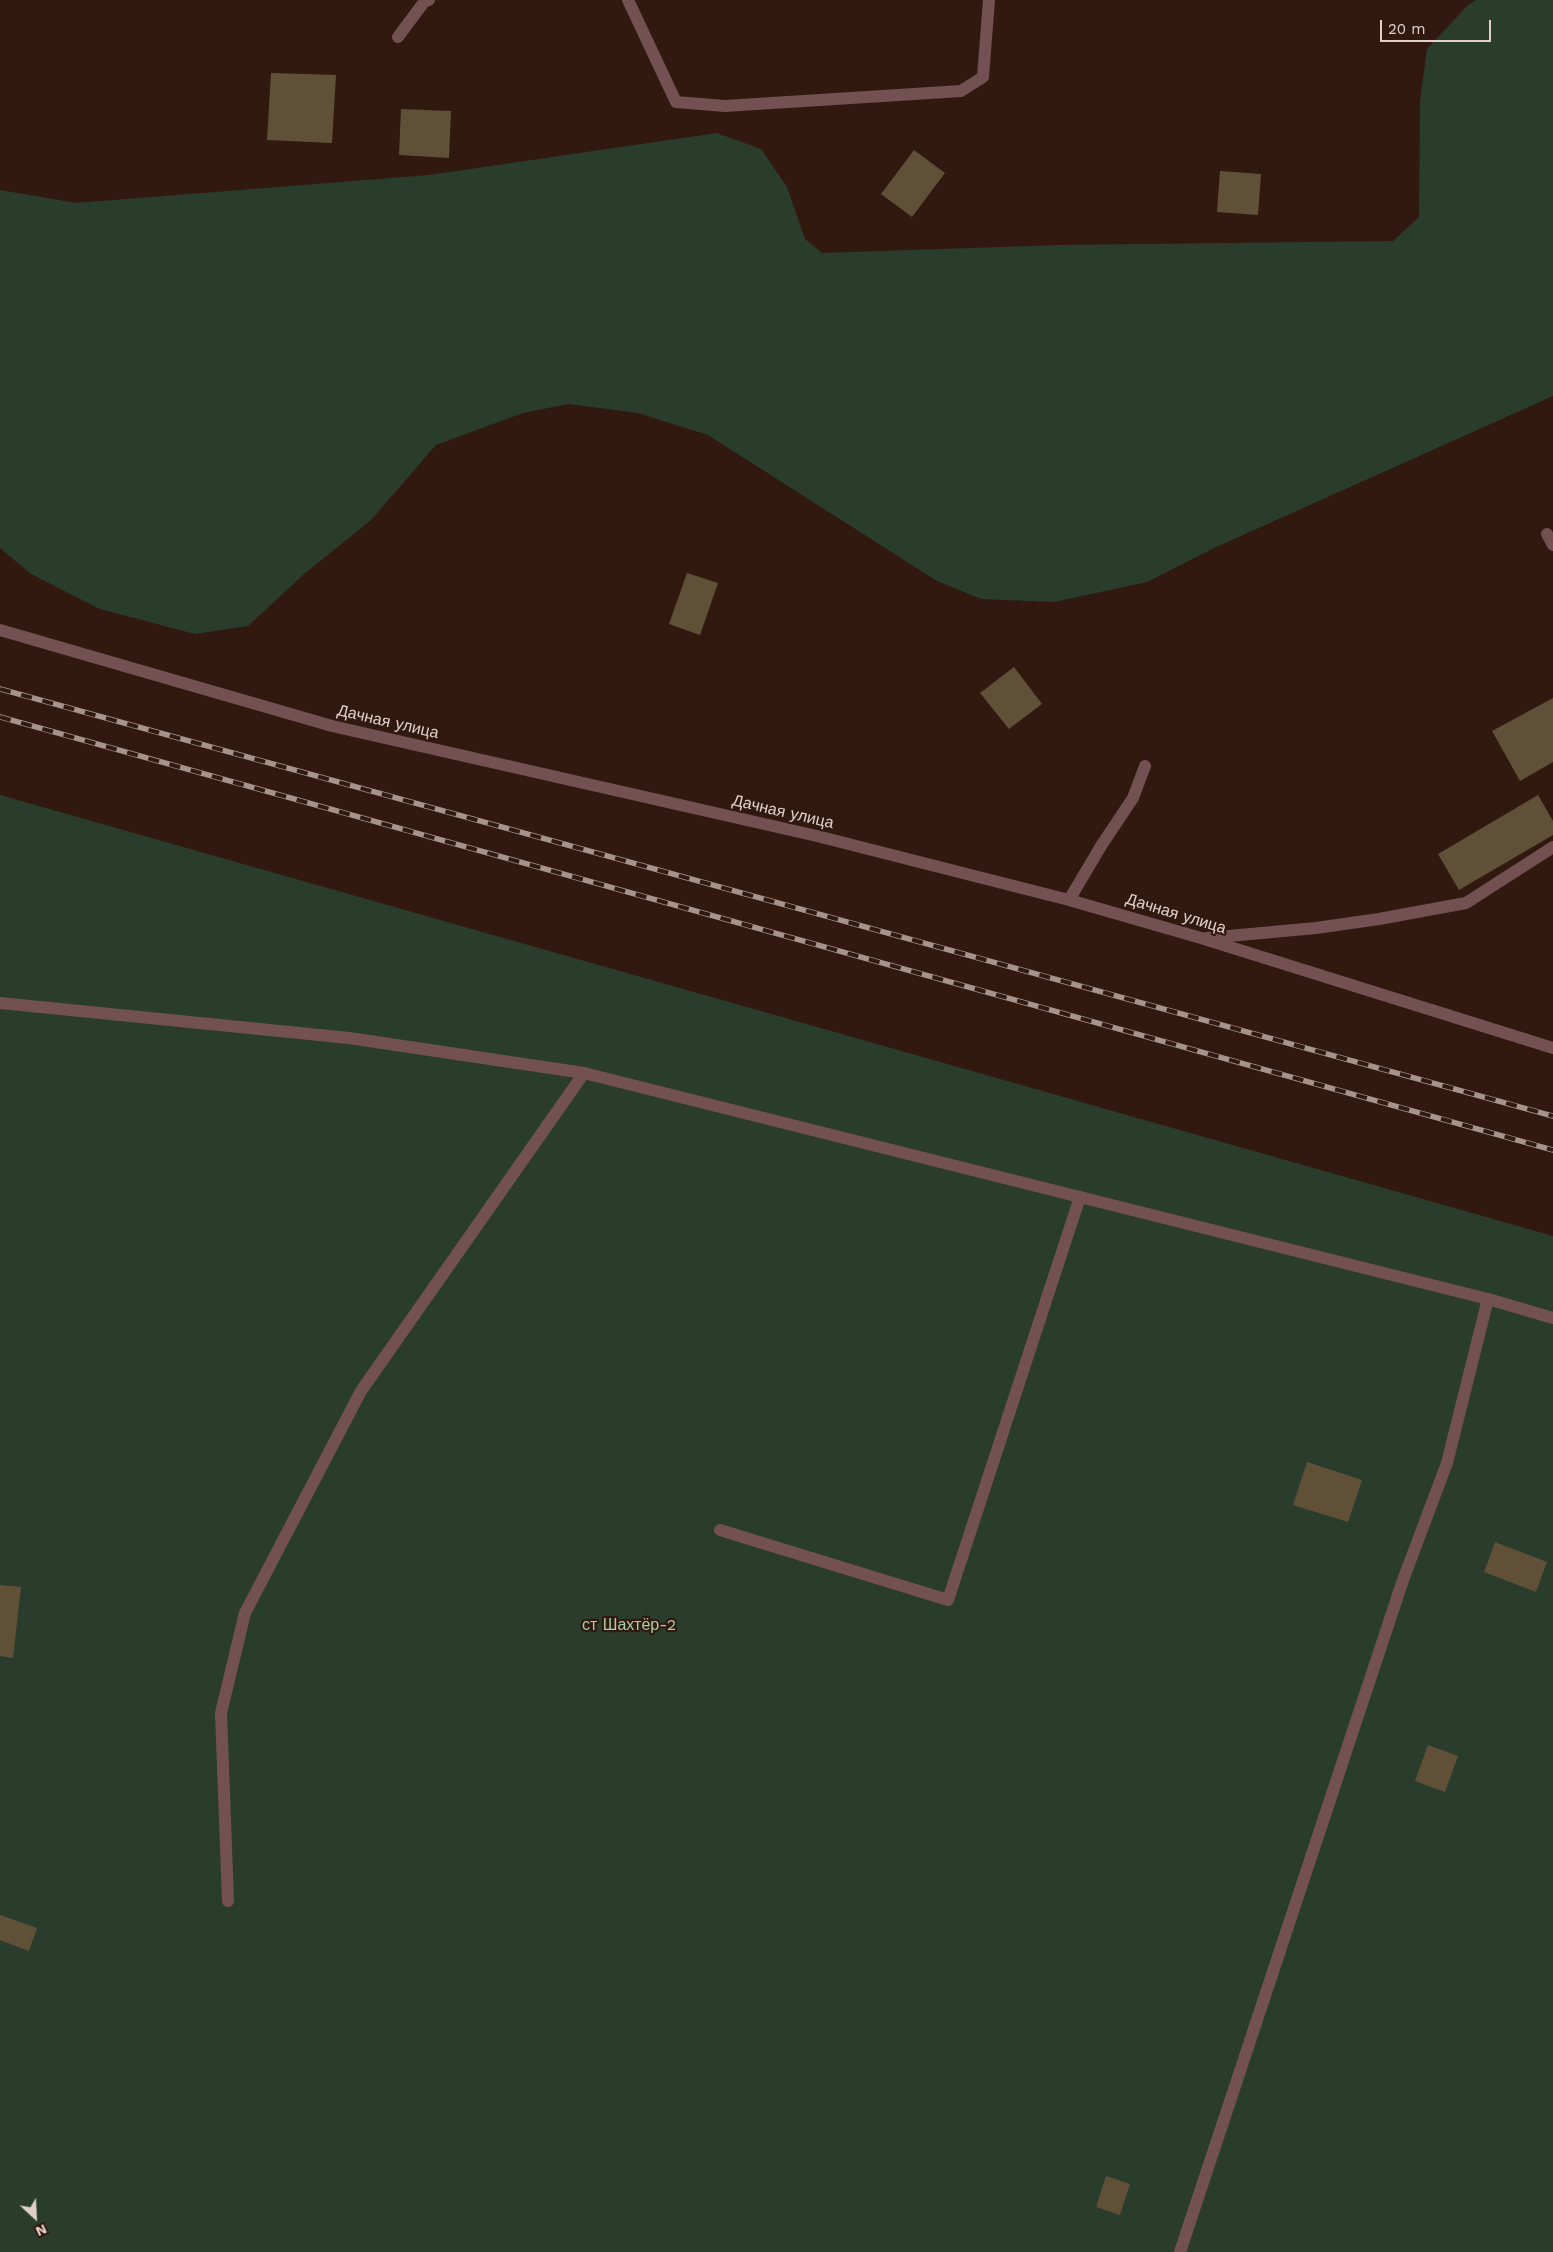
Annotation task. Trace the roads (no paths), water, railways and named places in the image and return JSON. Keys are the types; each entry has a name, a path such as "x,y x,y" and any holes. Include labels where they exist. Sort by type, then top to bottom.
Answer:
{"street":[{"path":"398,37 424,2 428,0"},
{"path":"628,0 676,102 725,106 961,91 983,78 989,0"},
{"name":"Дачная улица","path":"0,630 332,726 817,836 1069,900 1201,938 1553,1048"},
{"path":"1069,900 1101,846 1133,798 1145,766"},
{"path":"1201,938 1316,928 1466,903 1553,847"},
{"path":"0,1003 349,1038 584,1073 1488,1298 1553,1318"},
{"path":"228,1901 221,1712 245,1613 360,1391 584,1073"},
{"path":"720,1530 948,1600 1080,1197"},
{"path":"1180,2252 1403,1580 1447,1463 1488,1298"}],"railway":[{"path":"0,689 1553,1116"},
{"path":"0,717 1553,1150"}],"park label":[{"name":"ст Шахтёр-2","path":"629,1625"}]}
